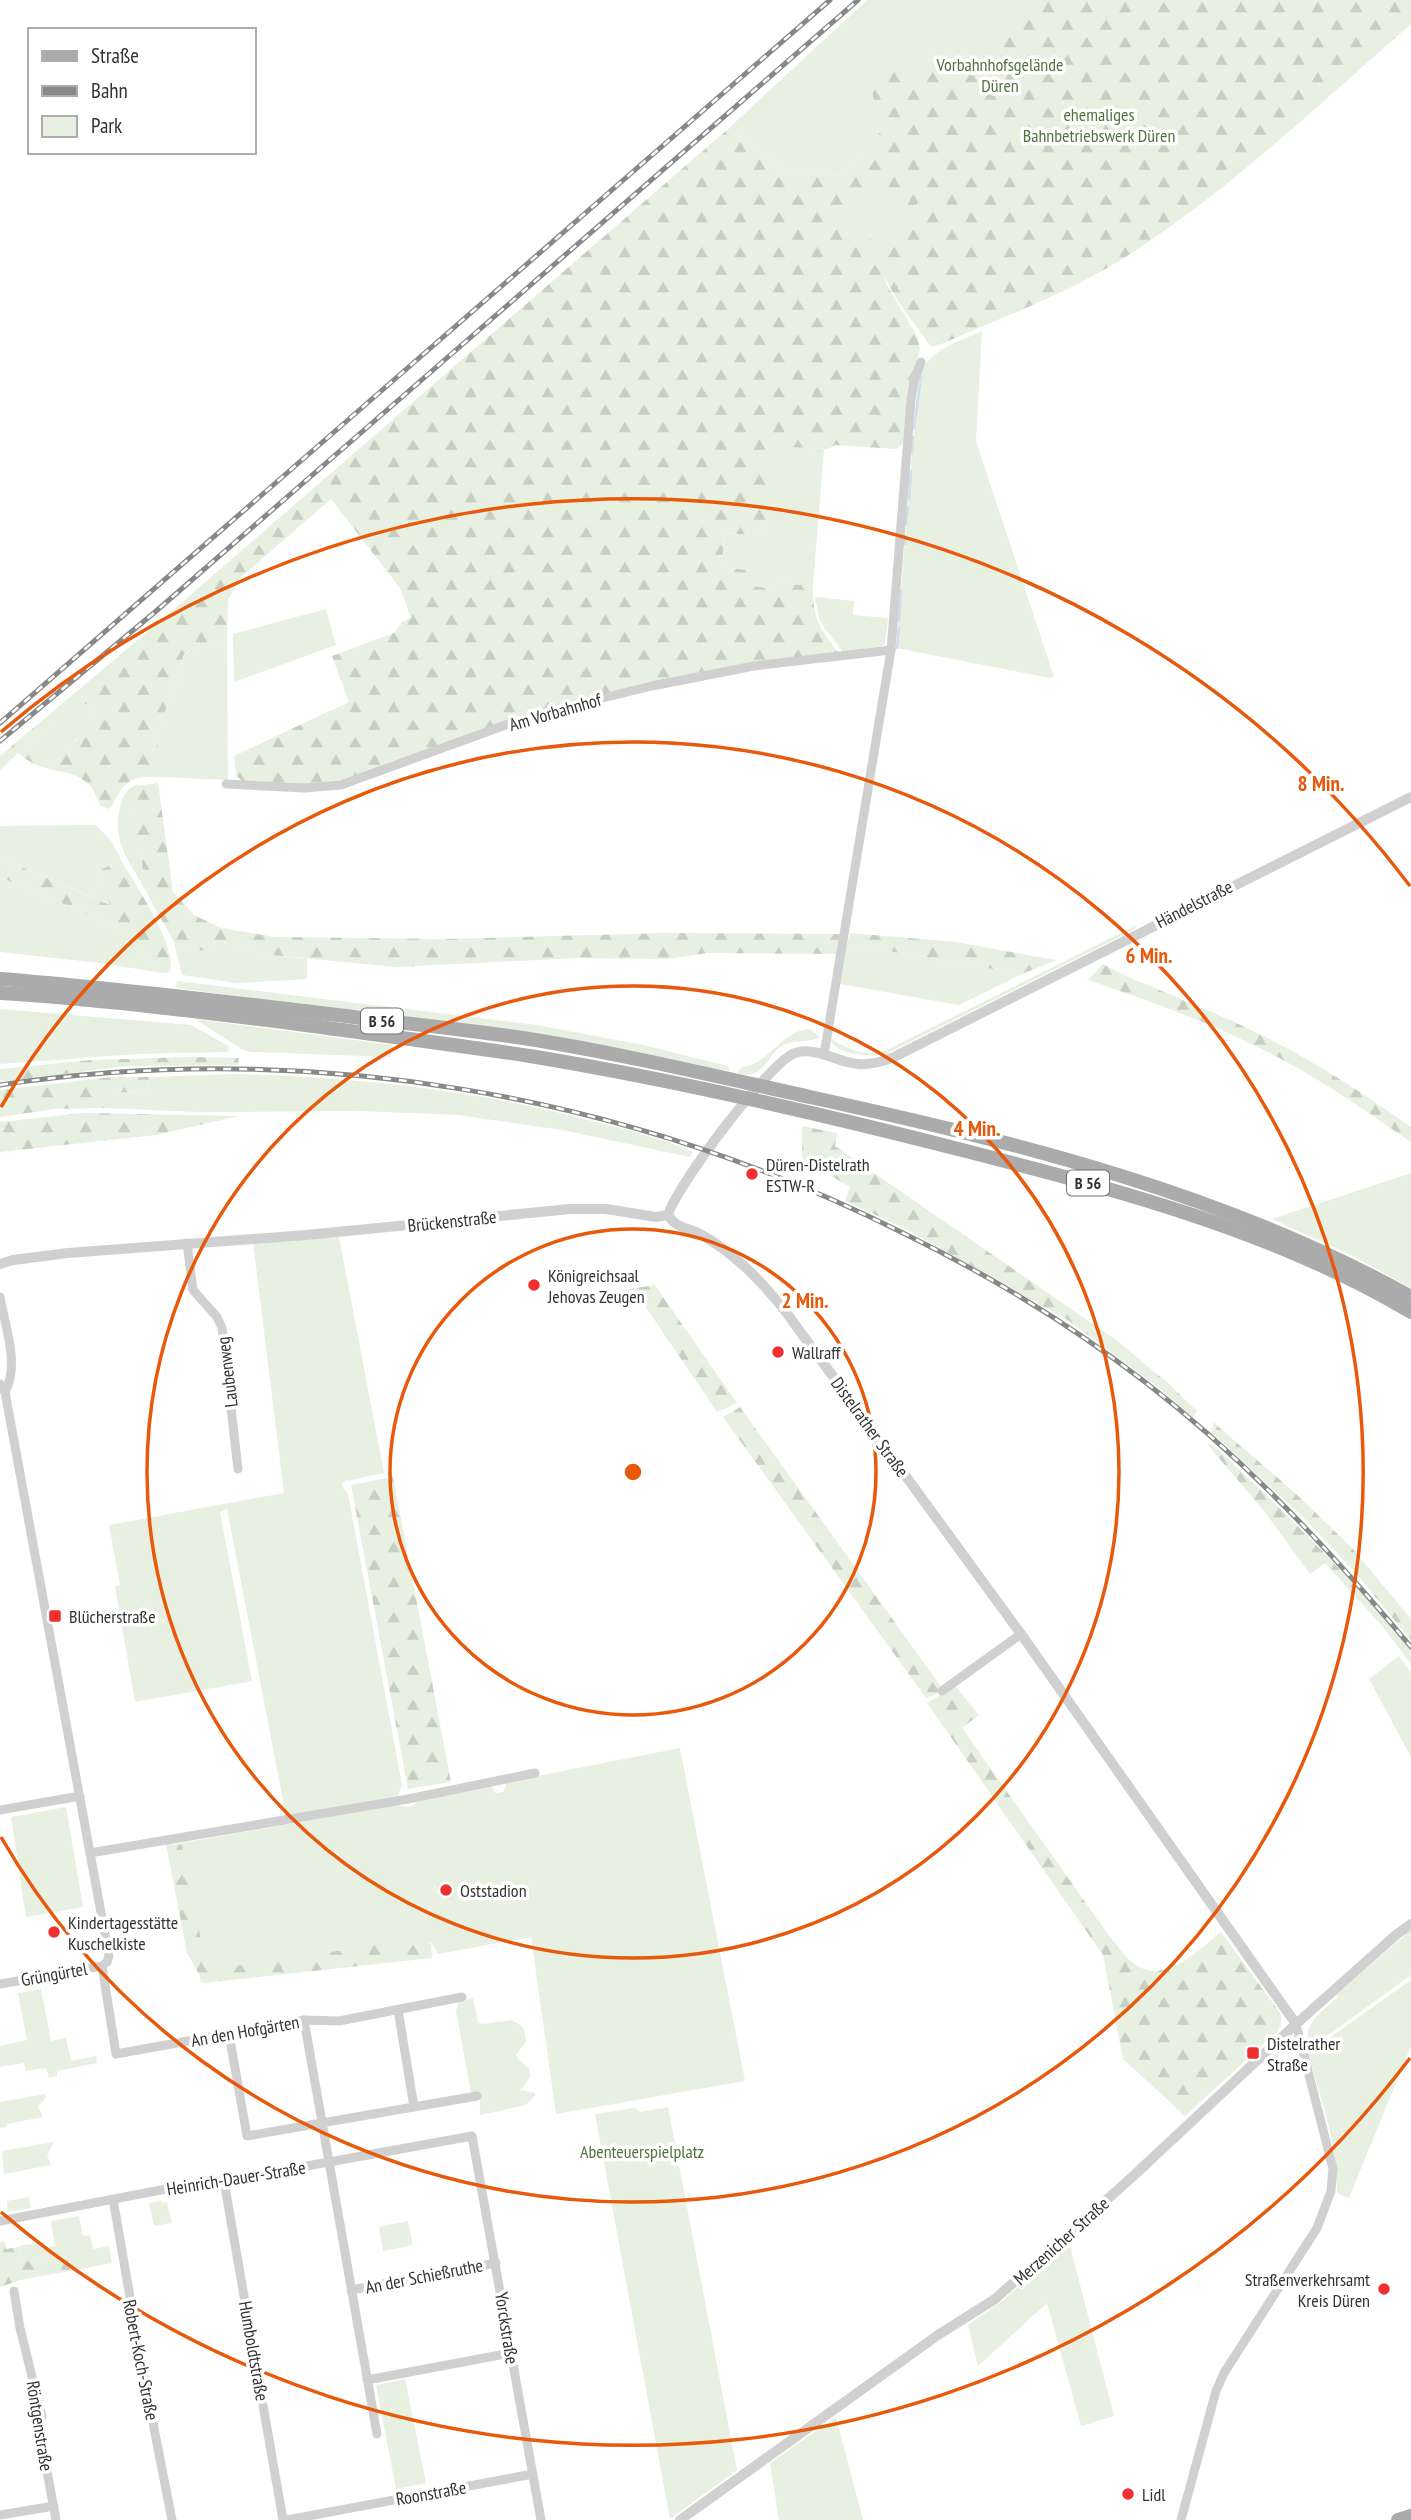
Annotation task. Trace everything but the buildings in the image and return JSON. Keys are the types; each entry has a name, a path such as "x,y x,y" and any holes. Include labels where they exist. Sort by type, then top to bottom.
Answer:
{"main road":[{"name":"B 56","path":"0,979 105,987 526,1039 760,1086 1006,1142 1127,1178 1289,1235 1362,1269 1411,1297"},
{"name":"B 56","path":"0,993 105,1000 410,1038 533,1057 749,1099 926,1140 1135,1197 1282,1249 1411,1312"},
{"path":"1398,2520 1411,2516"}],"street":[{"path":"668,1216 671,1205 687,1178 780,1062 795,1053 824,1055 891,650 911,400 914,380 921,362"},
{"name":"Am Vorbahnhof","path":"226,784 305,788 341,785 512,723 578,704 754,666 891,650"},
{"name":"Händelstraße","path":"824,1055 856,1064 881,1062 894,1057 1411,796"},
{"name":"Brückenstraße","path":"0,1264 68,1253 306,1235 570,1209 606,1209 656,1217 668,1216"},
{"name":"Distelrather Straße","path":"668,1216 671,1222 699,1233 721,1247 764,1285 1021,1634 1296,2024"},
{"name":"Laubenweg","path":"187,1243 193,1290 217,1317 222,1328 238,1469"},
{"path":"0,1297 13,1368 11,1380 2,1389 109,1956 105,1964"},
{"path":"942,1691 1021,1634"},
{"path":"90,1853 383,1803 535,1773"},
{"path":"0,1810 80,1796"},
{"name":"Merzenicher Straße","path":"680,2520 927,2343 995,2299 1140,2171 1296,2024 1411,1924"},
{"name":"Grüngürtel","path":"0,1984 105,1964"},
{"name":"An den Hofgärten","path":"105,1964 116,2054 304,2020 339,2021 462,1997"},
{"path":"398,2010 414,2107"},
{"name":"An der Schießruthe","path":"304,2020 377,2434"},
{"path":"1181,2520 1216,2391 1224,2373 1317,2228 1331,2191 1333,2169 1296,2024"},
{"path":"229,2034 247,2136 477,2096"},
{"name":"Heinrich-Dauer-Straße","path":"0,2221 207,2181 224,2181 472,2136"},
{"name":"Yorckstraße","path":"472,2136 541,2520"},
{"name":"Humboldtstraße","path":"224,2181 285,2520"},
{"name":"Robert-Koch-Straße","path":"113,2199 172,2520"},
{"path":"0,2211 0,2221"},
{"name":"An der Schießruthe","path":"351,2290 496,2263"},
{"name":"Röntgenstraße","path":"14,2291 20,2328 43,2417 39,2428 56,2520"},
{"path":"368,2380 511,2353"},
{"name":"Roonstraße","path":"285,2520 533,2474"},
{"path":"0,2515 54,2506"}],"green space":[{"name":"Vorbahnhofsgelände Düren","path":"867,0 1203,0 1157,36 877,283 824,193 897,125 885,128 841,176 787,171 728,129"},
{"name":"ehemaliges Bahnbetriebswerk Düren","path":"1030,0 1411,0 1411,24 1270,148 1196,208 1097,274 937,346 930,346 905,311 882,269 881,256 885,244 921,202 919,201 911,213 890,193 878,191 851,204 850,225 874,242 879,250 878,257 887,285 918,338 920,351 908,386 903,444 897,449 835,445 828,449 774,446 766,536 724,533 722,567 754,571 754,586 776,590 777,583 813,586 818,623 839,654 565,705 363,775 325,785 242,781 236,775 234,756 349,702 332,656 394,633 402,622 411,618 400,588 331,499 240,578 228,600 227,640 201,645 183,656 179,678 163,716 158,739 158,777 130,781 109,809 101,806 91,786 79,777 36,765 18,753 0,770 0,756 166,616 728,129 787,171 841,176 884,128 869,84 893,68 926,64 983,78","holes":["90,703 93,713 89,728 68,747 58,762 42,760 26,743 81,705"]},
{"path":"982,331 976,441 1054,677 1050,678 896,648 918,380 922,370 935,354"},
{"path":"773,445 824,449 813,586 778,583 777,590 754,586 754,571 722,567 724,533 766,536"},
{"path":"815,597 854,601 853,615 888,618 885,644 843,652 820,622"},
{"path":"326,609 336,645 234,682 233,634"},
{"path":"227,640 228,780 158,777 158,739 163,716 179,678 183,657 201,645"},
{"path":"90,703 93,723 87,734 75,740 58,762 41,760 26,743 81,704"},
{"path":"158,783 173,892 194,915 221,928 275,937 446,939 665,933 840,934 836,954 707,953 668,959 578,958 396,967 260,954 242,945 217,941 206,951 193,950 174,942 140,881 142,860 127,826 137,786"},
{"path":"140,784 137,786 132,815 143,866 140,881 119,838 118,818 124,796 128,790"},
{"path":"96,825 112,842 121,860 98,871 111,905 0,858 0,826"},
{"path":"0,858 110,905 98,871 121,860 168,947 170,971 157,972 123,933 109,923 0,877"},
{"path":"0,877 109,923 123,933 157,972 0,952"},
{"path":"1137,925 1135,929 884,1055 846,1052 830,1040 831,1038 850,1049 865,1052 887,1050"},
{"path":"850,933 956,942 1056,960 1022,974 847,944"},
{"path":"217,941 242,945 260,954 307,959 307,979 237,983 182,975 174,942 193,950 206,951"},
{"path":"847,944 1022,974 959,1005 840,984"},
{"path":"1103,964 1251,1030 1309,1061 1411,1127 1411,1142 1331,1088 1252,1044 1171,1010 1088,980"},
{"path":"177,981 537,1025 643,1045 728,1066 730,1071 345,1010 176,988"},
{"path":"0,1009 191,1025 230,1047 228,1052 137,1054 0,1064"},
{"path":"195,1019 393,1045 391,1057 251,1052 243,1050"},
{"path":"810,1029 820,1037 782,1046 753,1074 737,1073 742,1067 760,1060 791,1035"},
{"path":"239,1058 238,1065 128,1066 0,1082 0,1069 91,1060"},
{"path":"233,1074 370,1082 507,1101 657,1138 693,1152 690,1157 562,1130 458,1115 359,1111 197,1112 104,1108 106,1092 148,1093 149,1077"},
{"path":"112,1077 149,1077 148,1093 107,1092 104,1108 55,1109 0,1117 0,1090"},
{"path":"83,1113 239,1116 156,1135 0,1152 0,1122"},
{"path":"802,1126 837,1133 835,1146 1116,1340 1197,1411 1193,1417 1154,1384 1069,1321 904,1228 845,1201 850,1187 802,1159"},
{"path":"1411,1173 1411,1288 1349,1254 1272,1219"},
{"path":"339,1237 384,1473 342,1482 348,1494 402,1785 398,1796 286,1816 227,1509 220,1512 252,1681 135,1702 115,1586 120,1585 109,1525 284,1493 253,1242"},
{"path":"655,1285 737,1403 717,1412 639,1297 606,1303 605,1293"},
{"path":"740,1407 942,1688 938,1693 926,1698 723,1417"},
{"path":"1213,1422 1294,1492 1352,1548 1411,1619 1411,1640 1355,1572 1302,1516 1212,1433"},
{"path":"1207,1444 1213,1445 1264,1493 1361,1592 1411,1651 1411,1664 1383,1627 1325,1563 1310,1574 1264,1511"},
{"path":"393,1477 451,1782 408,1789 351,1485"},
{"path":"1399,1656 1411,1673 1411,1757 1369,1679"},
{"path":"955,1686 979,1715 962,1728 1107,1933 1128,1958 1147,1970 1170,1968 1221,1932 1281,2014 1281,2025 1277,2032 1185,2116 1123,2059 1103,1955 927,1703"},
{"name":"Oststadion","path":"680,1748 745,2081 556,2114 531,1937 438,1954 431,1942 201,1982 176,1844 396,1805 410,1807 420,1799 491,1785 496,1793 503,1792 507,1782"},
{"path":"66,1807 83,1907 26,1917 11,1817"},
{"path":"166,1844 182,1845 207,1970 420,1939 431,1944 432,1958 204,1983 187,1953"},
{"path":"1411,1930 1411,1975 1309,2049 1308,2032 1314,2019 1338,1997 1336,1995"},
{"path":"1411,1980 1411,2046 1349,2198 1337,2193 1332,2140 1308,2053"},
{"path":"41,1989 51,2041 66,2038 71,2061 96,2056 97,2063 57,2071 57,2076 49,2078 46,2068 26,2071 24,2063 0,2067 0,2046 27,2040 18,1993"},
{"path":"473,1998 478,2022 482,2024 511,2020 524,2029 526,2042 516,2055 529,2068 530,2077 521,2090 535,2093 526,2105 480,2115 480,2097 471,2092 456,2011 459,2001"},
{"path":"45,2094 46,2098 38,2106 43,2117 7,2124 7,2127 0,2128 0,2102"},
{"name":"Abenteuerspielplatz","path":"668,2107 737,2470 670,2519 595,2114 635,2108 640,2112"},
{"path":"54,2142 47,2155 51,2165 4,2174 2,2151"},
{"path":"29,2197 31,2208 8,2212 7,2201"},
{"path":"167,2202 172,2223 154,2226 149,2203"},
{"path":"79,2216 83,2236 90,2235 93,2249 109,2246 112,2263 71,2271 69,2257 32,2264 20,2255 19,2246 41,2242 42,2248 55,2246 51,2221"},
{"path":"408,2221 413,2245 383,2251 379,2227"},
{"path":"5,2241 6,2249 19,2247 20,2255 32,2264 69,2257 71,2271 20,2280 0,2287 0,2242"},
{"path":"1069,2242 1114,2416 1081,2426 1047,2303 978,2366 968,2325 1002,2301"},
{"path":"405,2379 426,2483 396,2489 376,2385"},
{"path":"836,2417 863,2520 779,2520 770,2463"}],"waterway":[{"path":"914,428 921,376"},
{"path":"912,454 913,437"},
{"path":"909,499 911,471"},
{"path":"906,524 908,507"},
{"path":"905,536 905,544"},
{"path":"899,621 901,591"},
{"path":"897,648 899,628"}],"railway":[{"path":"0,723 830,0"},
{"path":"0,741 155,612 858,0"},
{"path":"0,1085 116,1072 232,1069 347,1075 462,1089 575,1112 686,1144 795,1184 901,1232 965,1265 1058,1320 1145,1382 1218,1442 1286,1507 1411,1647"}],"place":[{"name":"Düren-Distelrath ESTW-R","path":"752,1174"},
{"name":"Königreichsaal Jehovas Zeugen","path":"534,1285"},
{"name":"Wallraff","path":"778,1352"},
{"name":"Blücherstraße","path":"55,1616"},
{"name":"Oststadion","path":"446,1890"},
{"name":"Kindertagesstätte Kuschelkiste","path":"54,1932"},
{"name":"Distelrather Straße","path":"1253,2053"},
{"name":"Straßenverkehrsamt Kreis Düren","path":"1384,2289"},
{"name":"Lidl","path":"1128,2494"}]}
